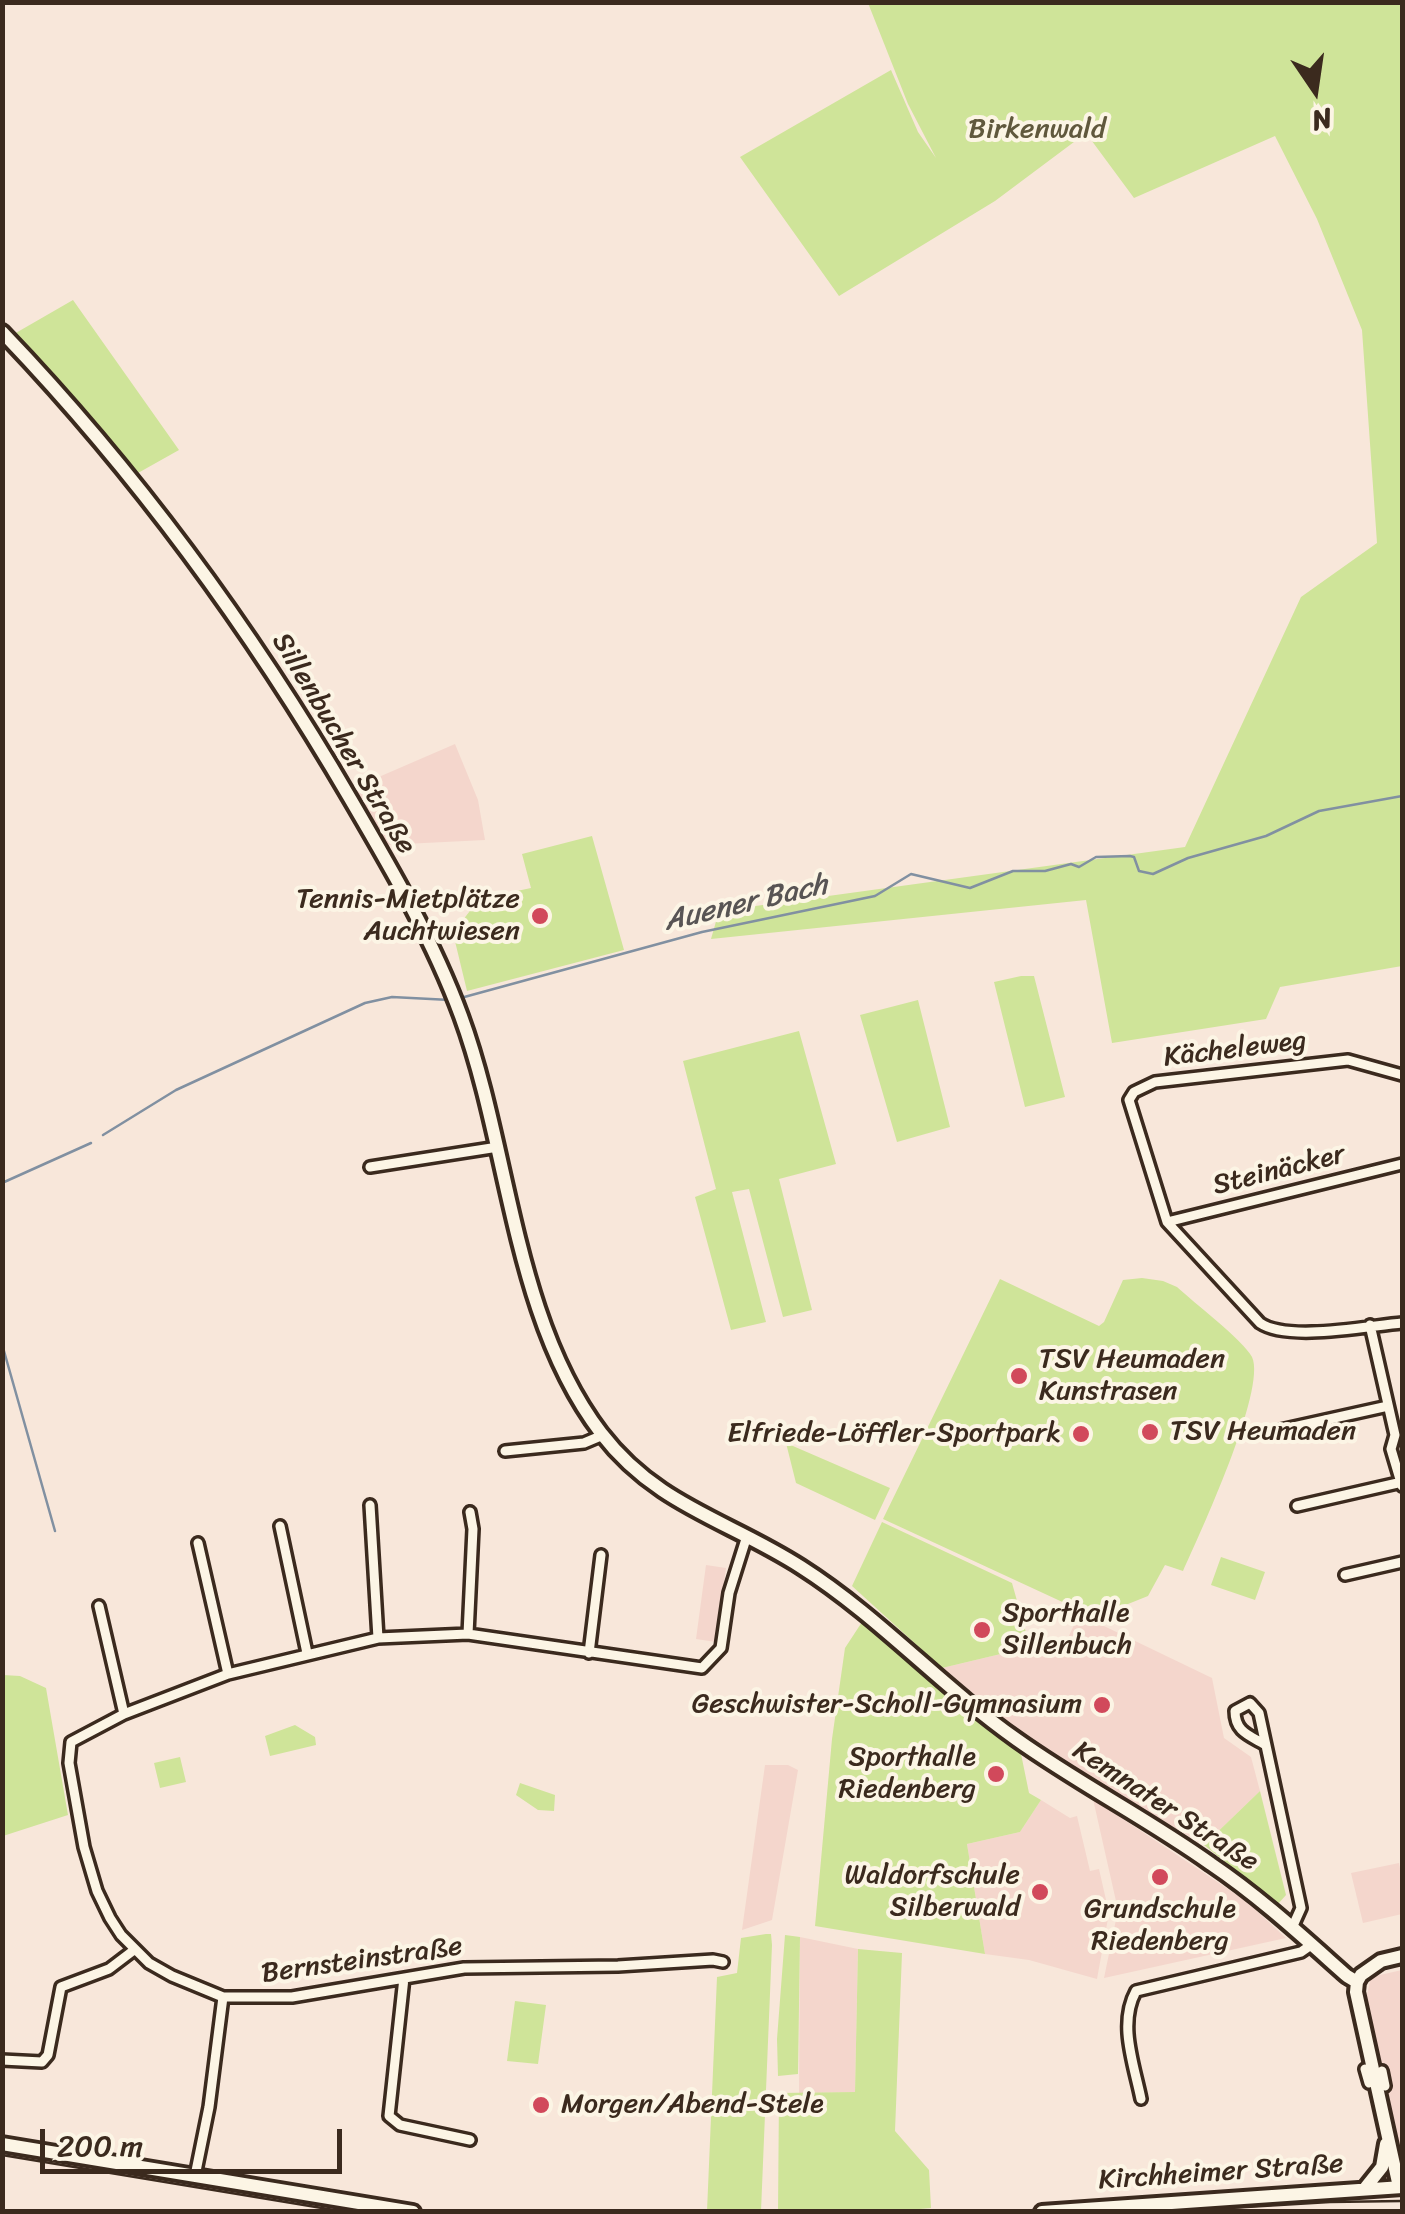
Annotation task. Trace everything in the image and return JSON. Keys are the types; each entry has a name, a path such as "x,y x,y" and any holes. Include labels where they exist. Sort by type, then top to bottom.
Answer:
{"street":[{"name":"Sillenbucher Straße","path":"2,332 108,447 230,609 382,853 426,934 455,1000 474,1054 522,1246"},
{"name":"Kächeleweg","path":"1167,1222 1136,1125 1131,1095 1154,1082 1348,1060 1402,1075"},
{"path":"370,1167 498,1147"},
{"name":"Steinäcker","path":"1167,1222 1402,1164"},
{"path":"1167,1222 1173,1233 1268,1328 1290,1332 1402,1323"},
{"name":"Kemnater Straße","path":"522,1246 567,1378 603,1435 642,1476 668,1496 798,1565 842,1595 1016,1740 1209,1862 1357,1982"},
{"path":"1297,1506 1402,1483 1392,1449 1395,1435 1370,1326"},
{"path":"1280,1430 1388,1406"},
{"path":"505,1450 584,1443 603,1435"},
{"path":"370,1505 378,1638"},
{"path":"468,1634 473,1530 470,1512"},
{"path":"280,1526 307,1653"},
{"name":"Bernsteinstraße","path":"723,1962 512,1965 292,1996 223,1997 172,1976 134,1950 110,1918 97,1891 84,1846 70,1762 71,1742 124,1714 228,1674 378,1638 468,1634 702,1668 721,1648 729,1593 746,1539"},
{"path":"198,1542 228,1674"},
{"path":"589,1653 602,1555"},
{"path":"1346,1575 1402,1562"},
{"path":"99,1606 124,1714"},
{"path":"1264,1744 1241,1731 1235,1722 1235,1711 1245,1704 1250,1703 1259,1713 1302,1908 1292,1928"},
{"path":"1141,2099 1126,2026 1133,1987 1301,1952 1311,1945"},
{"path":"2,2060 42,2062 48,2055 61,1987 118,1965 134,1950"},
{"path":"1401,2187 1387,2137 1357,1982 1361,1974 1381,1961 1402,1956"},
{"path":"404,1978 388,2116 400,2126 470,2140"},
{"path":"195,2176 209,2107 223,1997"},
{"path":"1366,2068 1369,2084"},
{"path":"1382,2071 1385,2086"},
{"path":"1366,2187 1382,2167 1387,2137"},
{"path":"2,2144 413,2212"},
{"name":"Kirchheimer Straße","path":"1042,2212 1401,2187"}],"shaded area":[{"path":"455,744 478,800 485,840 384,845 351,789"},
{"path":"706,1565 726,1568 716,1642 696,1639"},
{"name":"Geschwister-Scholl-Gymnasium","path":"1079,1614 1212,1678 1224,1738 1251,1757 1260,1791 1204,1845 1019,1731 942,1668 1068,1638"},
{"path":"765,1765 788,1765 798,1770 772,1920 742,1930"},
{"name":"Grundschule Riedenberg","path":"1093,1799 1246,1901 1286,1938 1104,1978 1118,1910"},
{"name":"Waldorfschule Silberwald","path":"1041,1800 1070,1818 1077,1816 1090,1871 1099,1869 1109,1913 1097,1979 1029,1960 985,1954 967,1844 1020,1832"},
{"path":"1399,1863 1402,1914 1363,1923 1351,1873"},
{"path":"800,1937 858,1949 855,2092 799,2093"},
{"path":"1402,1970 1402,2156 1366,1999 1371,1977"}],"green space":[{"name":"Birkenwald","path":"868,3 1402,3 1402,966 1280,987 1266,1019 1112,1043 1086,900 711,939 719,911 1185,847 1301,597 1377,543 1362,330 1317,219 1275,136 1134,198 1086,133 995,201 839,296 740,157 891,70 918,132 936,158 908,104"},
{"path":"73,300 179,450 138,473 14,334"},
{"name":"Tennis-Mietplätze Auchtwiesen","path":"592,836 624,950 467,991 453,933 479,899 531,888 522,854"},
{"path":"1034,976 1065,1097 1025,1107 994,982"},
{"path":"918,1000 950,1127 897,1142 860,1015"},
{"path":"799,1031 836,1164 779,1179 812,1310 783,1317 749,1189 732,1192 766,1322 731,1330 695,1197 716,1189 683,1061"},
{"name":"Elfriede-Löffler-Sportpark","path":"1142,1278 1177,1287 1229,1331 1252,1357 1254,1374 1241,1430 1183,1571 1165,1565 1148,1596 1118,1608 1110,1624 883,1519 1000,1279 1099,1326 1123,1280"},
{"path":"786,1443 890,1488 875,1520 796,1483"},
{"path":"882,1522 1012,1583 1030,1647 942,1668 852,1586"},
{"path":"1221,1557 1265,1572 1255,1600 1211,1585"},
{"path":"862,1622 1019,1744 1029,1793 1041,1800 1020,1832 967,1844 985,1954 815,1926 832,1739 845,1648"},
{"path":"3,1675 20,1676 46,1688 68,1815 3,1836"},
{"path":"295,1725 315,1737 316,1745 270,1756 265,1736"},
{"path":"180,1757 186,1782 160,1788 154,1763"},
{"path":"520,1783 555,1795 554,1811 538,1810 516,1795"},
{"path":"1260,1791 1286,1895 1278,1904 1204,1845"},
{"path":"771,1934 761,2211 707,2211 717,1977 737,1973 741,1938"},
{"path":"785,1935 800,1937 798,2074 778,2076 777,2039"},
{"path":"858,1949 902,1953 895,2131 929,2170 931,2208 887,2212 778,2211 779,2093 855,2092"},
{"path":"515,2001 546,2005 538,2064 507,2061"}],"waterway":[{"name":"Auener Bach","path":"457,999 702,932 875,896 911,874 970,888 1013,871 1045,871 1071,864 1079,867 1096,857 1130,856 1139,871 1153,874 1188,858 1266,836 1319,811 1402,796"},
{"name":"Auener Bach","path":"103,1135 176,1090 365,1003 392,997 450,1000"},
{"path":"2,1183 91,1143"},
{"path":"2,1344 55,1531"}],"tram line":[{"path":"2,2155 346,2212"},
{"path":"1163,2212 1402,2201"}],"place":[{"name":"Tennis-Mietplätze Auchtwiesen","path":"540,916"},
{"name":"TSV Heumaden Kunstrasen","path":"1019,1376"},
{"name":"TSV Heumaden","path":"1150,1432"},
{"name":"Elfriede-Löffler-Sportpark","path":"1081,1434"},
{"name":"Sporthalle Sillenbuch","path":"982,1630"},
{"name":"Geschwister-Scholl-Gymnasium","path":"1102,1705"},
{"name":"Sporthalle Riedenberg","path":"996,1774"},
{"name":"Grundschule Riedenberg","path":"1160,1877"},
{"name":"Waldorfschule Silberwald","path":"1040,1892"},
{"name":"Morgen/Abend-Stele","path":"541,2105"}]}
